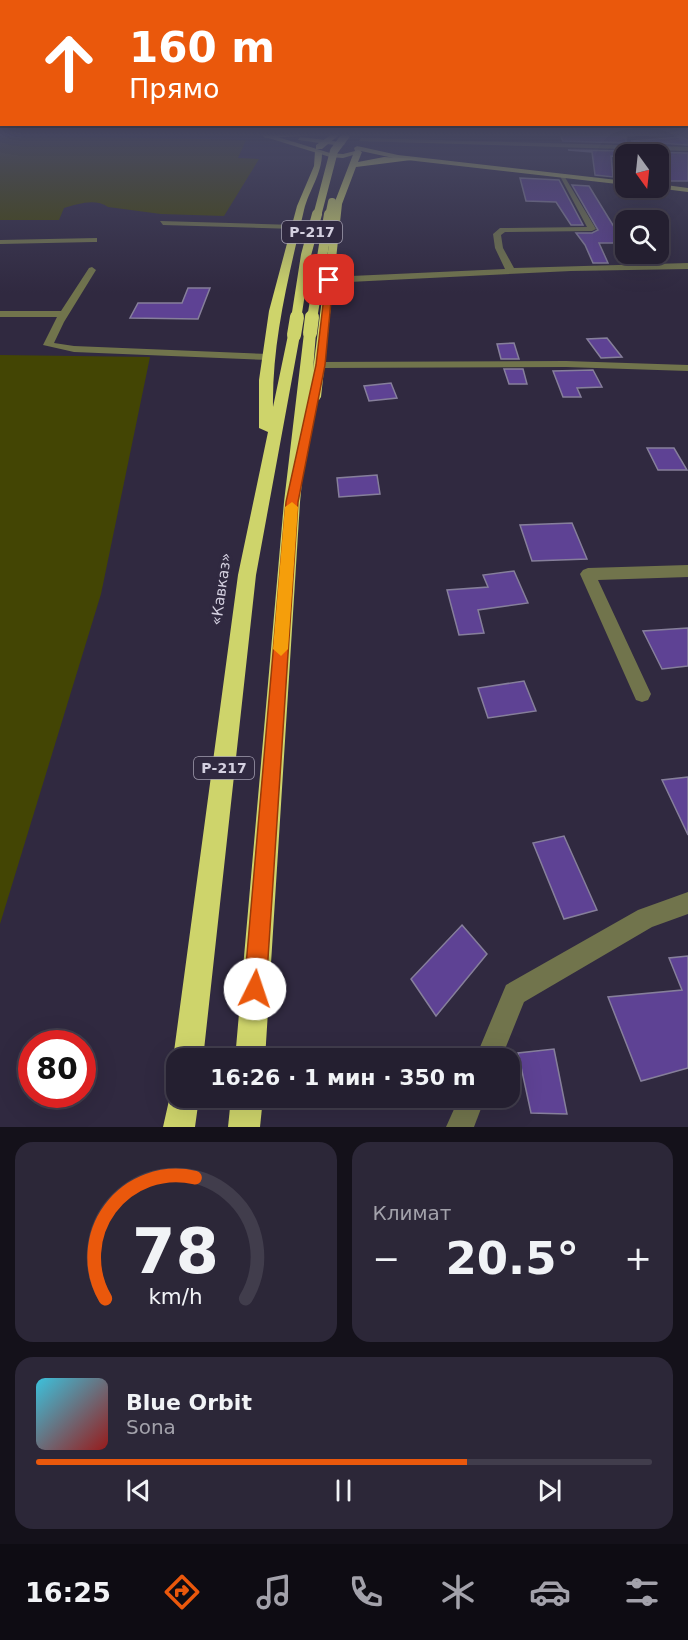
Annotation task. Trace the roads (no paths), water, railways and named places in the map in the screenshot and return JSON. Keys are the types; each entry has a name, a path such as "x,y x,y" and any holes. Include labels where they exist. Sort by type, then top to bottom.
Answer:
{"highway":[{"path":"264,478 269,357 275,311 301,206 309,188"},
{"name":"«Кавказ»","path":"189,1048 247,575 264,478 294,334 306,255 323,188"},
{"name":"Р-217","path":"250,1048 292,502 321,252 335,188"},
{"name":"Р-217","path":"292,502 320,365 339,204 344,188"},
{"path":"179,1127 182,1108"},
{"path":"244,1127 245,1108"}],"main road":[{"path":"670,188 688,190"}],"street":[{"path":"511,271 499,248 497,234 503,230 592,229 569,188"},
{"path":"163,223 296,227"},
{"path":"0,242 94,240"},
{"path":"329,280 511,271 688,266"},
{"path":"92,270 64,314 48,345 74,349 269,357"},
{"path":"0,314 64,314"},
{"path":"320,365 566,364 688,368"},
{"path":"642,694 588,574 688,571"},
{"path":"493,1048 515,994 646,918 688,903"},
{"path":"460,1127 468,1108"}]}
